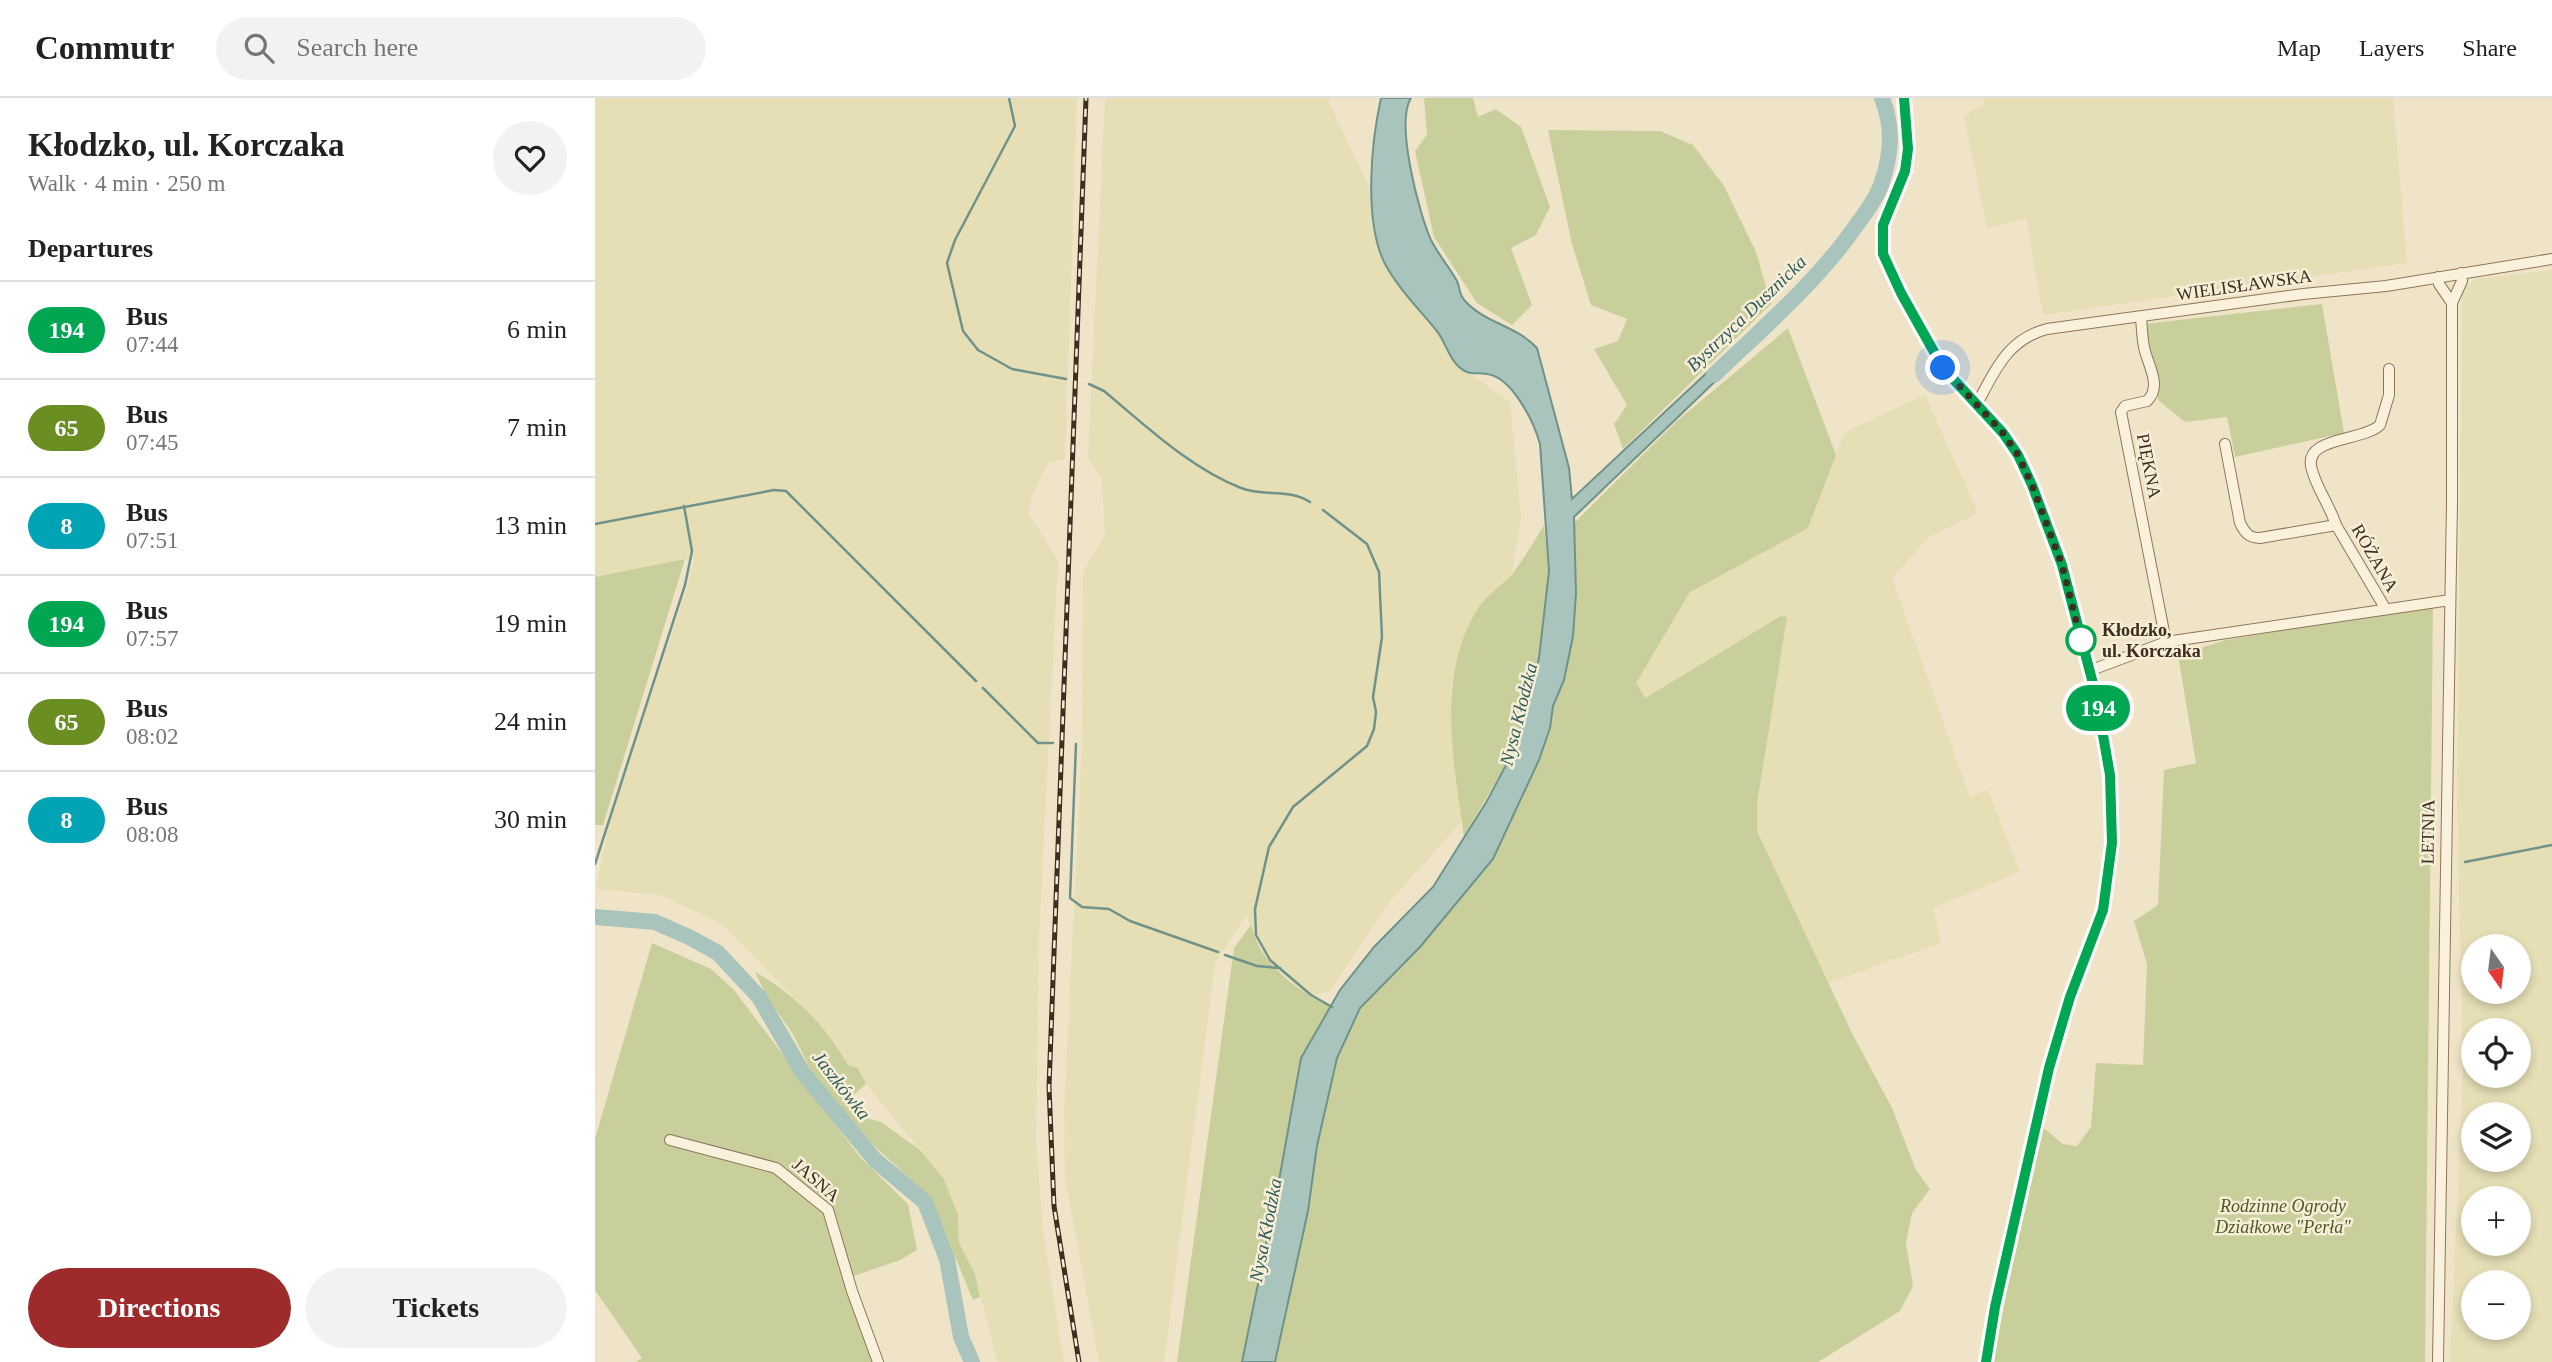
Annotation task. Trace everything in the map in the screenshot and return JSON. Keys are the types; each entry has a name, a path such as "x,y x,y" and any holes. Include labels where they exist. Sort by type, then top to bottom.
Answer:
{"street":[{"path":"1904,98 1908,149 1905,171 1883,225 1883,254 1901,293 1943,368 1977,404 2018,455 2032,485 2062,565 2105,738 2110,775 2112,843 2103,910 2070,997 2049,1068 1995,1307 1986,1362"},
{"name":"WIELISŁAWSKA","path":"1977,404 2006,353 2018,340 2033,333 2552,260"},
{"name":"LETNIA","path":"2438,1362 2454,377 2452,303 2462,281 2461,273"},
{"name":"LETNIA","path":"2438,277 2439,284 2452,303"},
{"name":"PIĘKNA","path":"2141,318 2144,347 2153,372 2153,392 2147,401 2125,406 2121,412 2166,642"},
{"name":"RÓŻANA","path":"2385,608 2336,525 2312,472 2311,458 2314,451 2325,444 2366,434 2380,425 2389,395 2389,369"},
{"name":"RÓŻANA","path":"2225,444 2240,523 2244,532 2252,538 2336,525"},
{"path":"2089,671 2166,642 2450,600"},
{"name":"JASNA","path":"670,1140 776,1168 828,1210 852,1291 878,1362"}],"shaded area":[{"path":"595,98 1077,98 1065,460 1050,461 1031,499 1028,513 1058,560 1039,937 1036,1140 1043,1232 1064,1362 997,1362 975,1274 959,1243 958,1215 944,1179 866,1084 858,1068 848,1065 835,1042 813,1017 722,924 660,895 596,889 610,820 687,588 694,558 595,577"},
{"path":"1105,98 1330,98 1329,102 1371,191 1373,216 1384,261 1397,283 1440,335 1456,364 1510,402 1521,517 1512,573 1480,605 1451,686 1451,732 1462,821 1386,906 1330,991 1308,997 1274,966 1254,937 1246,915 1215,963 1164,1362 1099,1362 1065,1177 1064,1115 1082,743 1083,572 1105,535 1102,481 1088,457"},
{"path":"1984,98 2393,98 2407,263 2043,315 2026,218 1987,228 1964,115 1984,105"},
{"path":"2552,270 2552,1362 2450,1362 2461,1119 2461,1172 2531,1172 2531,1102 2462,1102 2462,1088 2531,1088 2531,1018 2462,1018 2461,1004 2531,1004 2531,934 2461,934 2461,982 2457,795 2462,293 2467,285 2476,279"},
{"path":"1925,395 1978,513 1929,537 1892,578 1970,797 1988,790 2020,872 1933,908 1941,943 1828,983 1757,831 1757,804 1787,617 1781,616 1644,698 1635,683 1689,592 1808,528 1845,432"}],"green space":[{"path":"1424,98 1473,98 1478,117 1496,109 1521,127 1550,207 1536,235 1511,248 1532,305 1512,325 1477,303 1434,237 1415,151 1427,135"},
{"path":"1548,130 1660,131 1693,145 1724,186 1756,252 1771,304 1623,449 1614,424 1627,405 1594,349 1618,341 1627,319 1591,305 1572,244"},
{"path":"2322,304 2344,433 2235,457 2227,417 2185,422 2158,400 2156,370 2144,324"},
{"path":"1788,328 1836,455 1808,528 1690,592 1636,683 1645,698 1781,616 1787,617 1757,804 1757,831 1852,1033 1892,1108 1916,1170 1930,1189 1912,1213 1906,1243 1913,1286 1900,1311 1818,1362 1276,1362 1308,1211 1317,1146 1337,1058 1360,1008 1420,947 1493,859 1539,760 1550,728 1553,706 1564,680 1573,636 1575,522 1677,421"},
{"path":"1544,525 1549,571 1539,658 1532,688 1516,746 1464,837 1451,721 1456,663 1478,608 1512,574"},
{"path":"685,559 603,825 595,825 595,577"},
{"name":"Rodzinne Ogrody Działkowe \"Perła\"","path":"2433,605 2425,1362 1993,1362 2039,1124 2063,1144 2077,1146 2091,1127 2096,1063 2143,1065 2147,964 2134,921 2158,905 2164,770 2196,763 2178,655 2226,640"},
{"path":"1251,925 1262,951 1281,974 1305,993 1330,1006 1301,1058 1242,1362 1177,1362 1234,948"},
{"path":"652,943 711,969 734,990 860,1157 908,1204 917,1250 900,1260 845,1279 874,1362 636,1362 642,1358 595,1290 595,1139"},
{"path":"755,972 783,990 808,1012 830,1037 848,1065 858,1068 866,1084 848,1100 861,1116 881,1122 920,1150 944,1179 958,1215 959,1243 975,1274 980,1297 973,1300 937,1213 925,1193 852,1125 812,1073 793,1034 767,997"}],"water":[{"path":"1381,98 1411,98 1406,127 1415,190 1431,240 1457,281 1463,299 1482,315 1520,334 1537,348 1569,468 1572,499 1729,352 1730,367 1574,517 1576,593 1573,636 1564,680 1553,706 1550,728 1539,760 1493,859 1420,947 1360,1008 1337,1058 1317,1146 1308,1211 1275,1362 1242,1362 1301,1058 1340,990 1374,947 1433,887 1487,801 1516,746 1539,658 1549,571 1540,444 1533,424 1521,402 1505,383 1487,374 1468,372 1455,362 1439,334 1401,289 1384,262 1374,225 1371,181 1374,137"}],"waterway":[{"path":"1009,98 1015,126 955,240 947,263 963,331 978,350 1012,369 1066,379"},
{"name":"Bystrzyca Dusznicka","path":"1714,375 1808,284 1872,203 1882,182 1889,150 1888,119 1882,98"},
{"path":"1089,384 1104,391 1186,458 1222,480 1249,491 1293,495 1310,502"},
{"path":"595,524 774,490 786,491 976,681"},
{"path":"595,864 685,585 692,551 684,506"},
{"path":"1323,510 1367,544 1379,572 1382,637 1373,697 1376,712 1374,729 1367,746 1293,807 1269,847 1255,909 1256,935 1270,960 1311,995 1332,1007"},
{"path":"983,688 1038,743 1053,743"},
{"path":"1076,744 1070,898 1082,907 1109,909 1130,921 1218,952"},
{"path":"2465,862 2552,845"},
{"name":"Jaszkówka","path":"595,917 655,922 691,938 718,953 759,997 803,1073 875,1160 925,1202 947,1259 961,1337 972,1362"},
{"path":"1225,955 1257,966 1280,968"}],"railway":[{"path":"1079,1362 1054,1206 1049,1087 1086,98"}],"bus line":[{"name":"194","path":"1904,98 1908,149 1905,171 1883,225 1883,254 1901,293 1943,368 2003,433 2018,455 2032,485 2062,565 2096,695 2110,775 2112,843 2103,910 2070,997 2049,1068 1995,1307 1986,1362"}],"place":[{"name":"Kłodzko, ul. Korczaka","path":"2081,640"}],"route":[{"path":"1943,368 2003,433 2018,455 2062,565 2081,640"}],"water label":[{"name":"Nysa Kłodzka","path":"1518,714"},
{"name":"Nysa Kłodzka","path":"1265,1230"}]}
